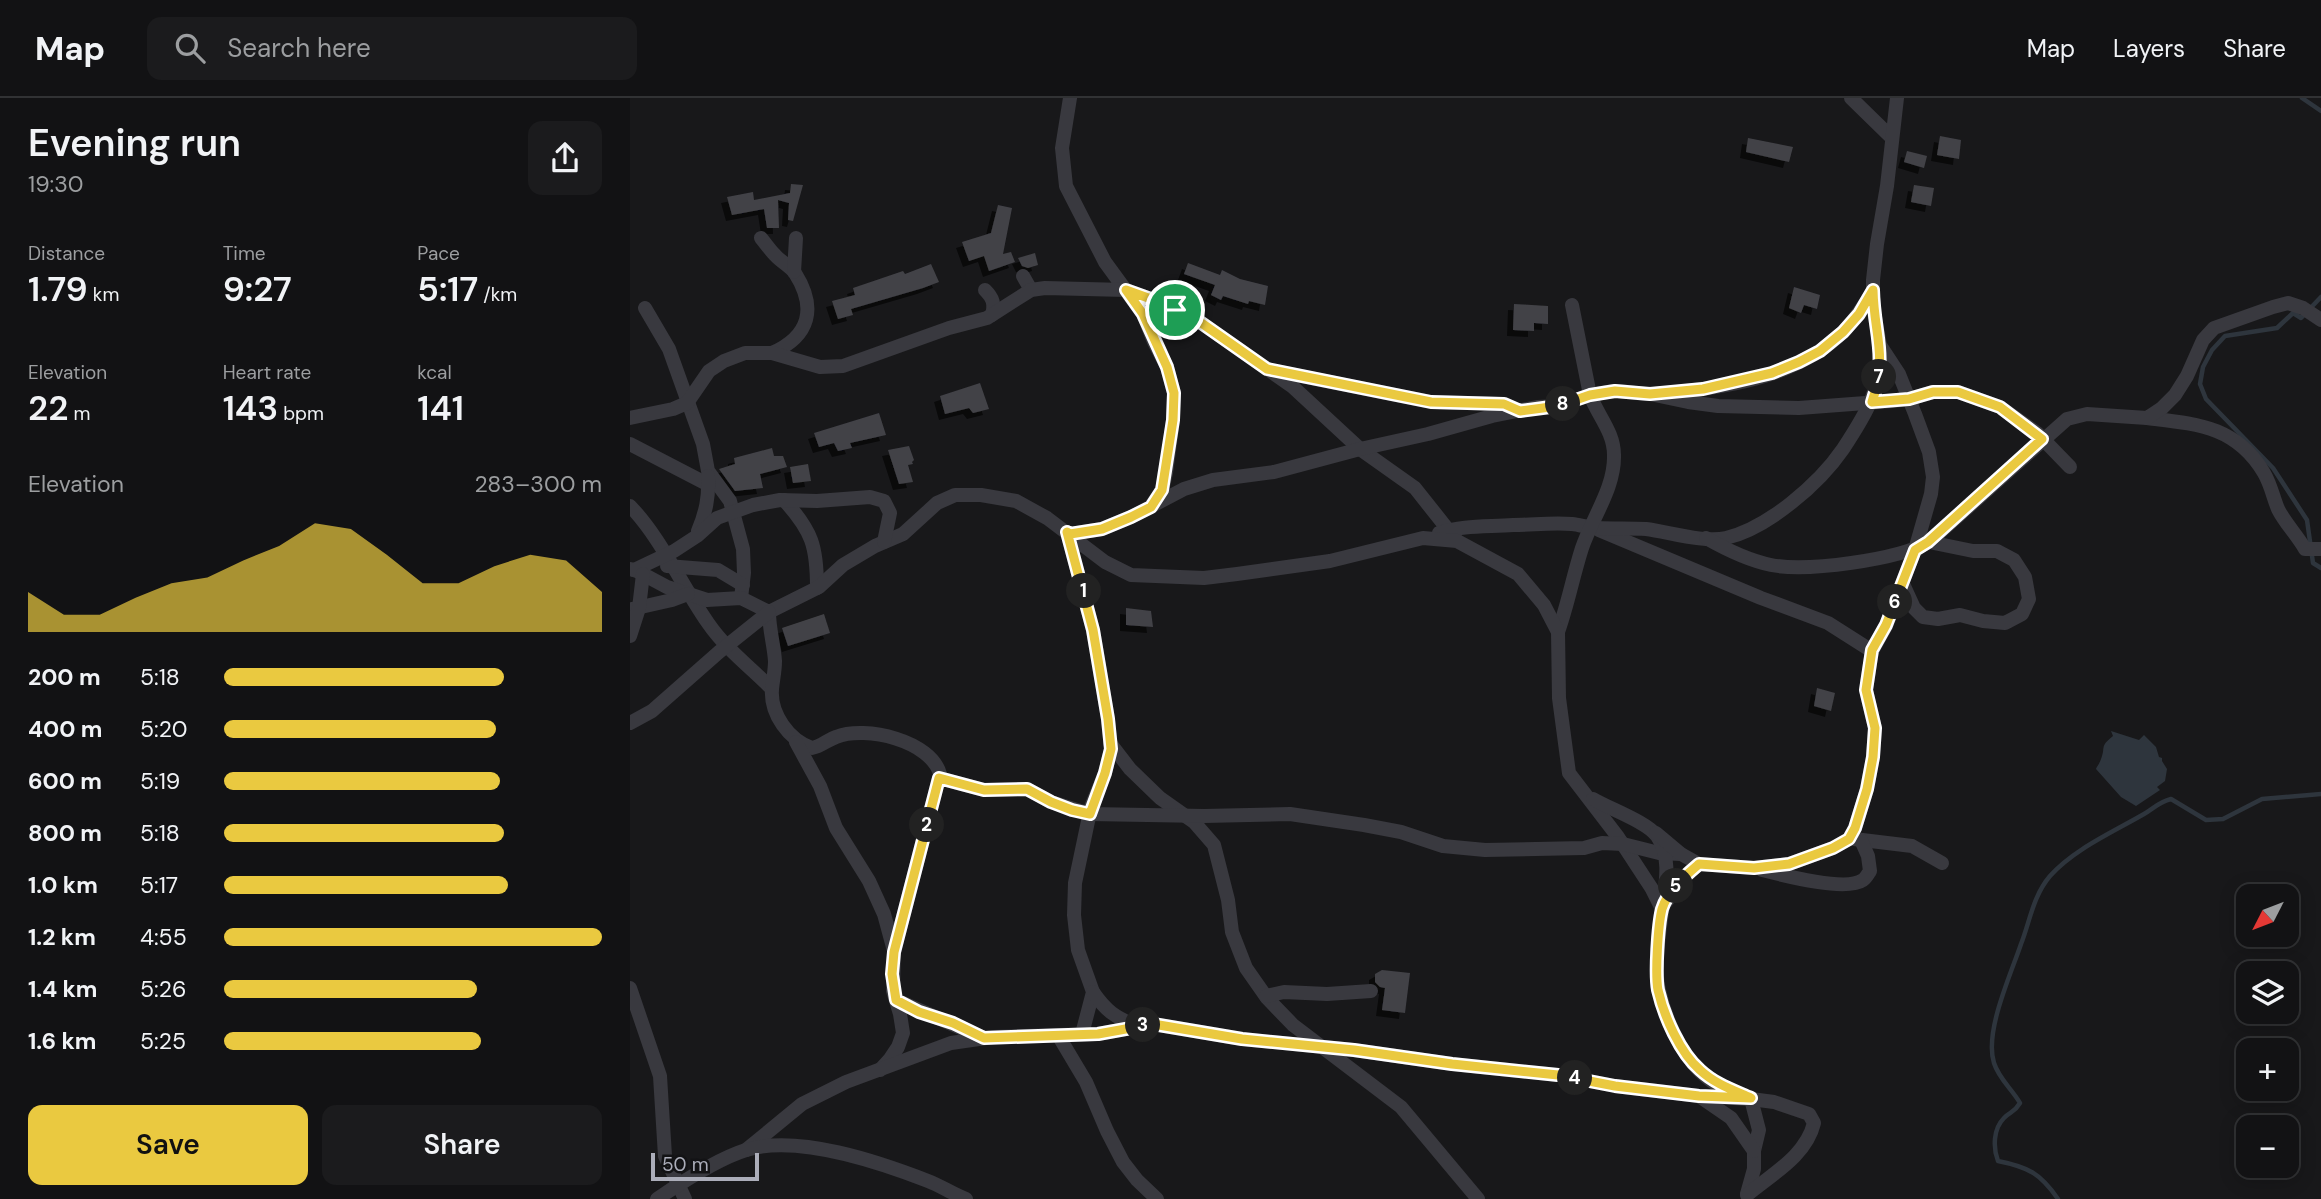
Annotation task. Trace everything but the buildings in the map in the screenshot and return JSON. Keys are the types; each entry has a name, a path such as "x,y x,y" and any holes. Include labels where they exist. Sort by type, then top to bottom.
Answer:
{"street":[{"path":"1070,98 1062,148 1066,186 1105,261 1143,314 1167,367 1174,393 1166,473 1162,490 1151,507"},
{"path":"1852,98 1892,138"},
{"path":"630,723 652,711 769,612 817,588 843,565 903,534 937,503 955,495 981,495 1017,501 1069,533 1105,562 1132,575 1204,578 1330,561 1423,538 1452,536 1460,527 1570,524 1593,528 1630,528 1706,538 1724,538 1751,529 1815,483 1836,459 1872,402 1878,385 1880,345 1873,290 1897,98"},
{"path":"761,238 794,272"},
{"path":"772,353 797,338 805,325 809,309 794,272 796,238"},
{"path":"1023,276 1031,290"},
{"path":"985,290 992,298 992,315"},
{"path":"630,418 673,409 687,403 709,371 724,360 745,353 772,353 820,368 843,366 992,315 1031,290 1126,290 1200,322 1310,401 1360,449 1415,488 1452,536 1518,574 1544,605 1558,632"},
{"path":"1650,394 1703,389 1741,381 1799,362 1820,351 1843,332 1859,314 1873,290"},
{"path":"2147,418 2175,395 2203,340 2214,328 2288,303 2319,318"},
{"path":"1572,305 1590,395 1612,439 1614,457 1611,477 1593,528 1582,545 1558,632 1559,698 1564,744 1569,774 1622,844 1653,889 1662,909"},
{"path":"645,308 669,349 703,444 708,478 706,513 696,536"},
{"path":"1587,796 1656,833 1681,854 1699,864 1754,868 1794,878 1846,885 1862,881 1870,872 1868,856 1855,839 1855,828 1873,757 1875,728 1866,690 1872,650 1886,625 1915,550 1931,495 1933,477 1929,452 1899,374 1880,345"},
{"path":"1267,369 1431,402 1504,404 1520,411"},
{"path":"1069,533 1102,529 1184,489 1213,480 1274,472 1492,416 1558,406 1590,395 1615,391 1754,408 1799,408 1909,399 1933,392 1958,392 2000,407 2042,439 2070,467"},
{"path":"1706,538 1747,559 1774,566 1838,564 1915,550 1928,542 2067,419 2087,414 2181,422 2224,433 2239,443 2254,459 2265,475 2278,509 2315,549"},
{"path":"630,444 708,478 730,501 743,549 742,592"},
{"path":"636,571 669,561 717,518 753,505 783,500 817,501 870,497 884,502 890,513 884,542"},
{"path":"783,500 800,518 810,534 815,553 817,588"},
{"path":"630,506 726,646 772,689"},
{"path":"1593,528 1828,623 1872,650"},
{"path":"1069,533 1093,630 1110,743 1105,773 1090,814 1075,883 1074,915 1078,950 1093,992 1104,1008 1137,1026"},
{"path":"1903,584 1914,608 1923,617 1938,619 1960,615 2005,623 2022,614 2029,599 2025,577 2014,560 1997,551 1973,551 1928,542"},
{"path":"669,561 718,570 769,612"},
{"path":"636,571 667,587 707,600 742,592"},
{"path":"630,636 635,609 636,571"},
{"path":"635,609 688,594"},
{"path":"769,612 775,660 772,689 774,708 811,769 836,828 869,881 884,914 894,952"},
{"path":"794,739 812,748 823,746 836,737 858,733 880,734 900,738 938,766 940,774 894,952 892,974 903,1033 894,1053 880,1070"},
{"path":"1110,743 1130,769 1160,798 1194,822 1214,845 1228,900 1232,932 1246,968 1266,996 1293,1025 1401,1107 1478,1199"},
{"path":"939,778 984,790 1027,789 1051,802 1090,814 1290,814 1376,827 1443,846 1485,850 1584,848 1602,843 1622,844 1665,854 1681,854"},
{"path":"1656,833 1665,854 1658,989 1680,1046 1698,1069 1717,1084 1751,1098"},
{"path":"1754,868 1789,864 1855,839 1912,846 1942,863"},
{"path":"1662,909 1679,881 1699,864"},
{"path":"630,988 660,1076 665,1156 685,1199"},
{"path":"1266,996 1284,992 1328,994 1371,991"},
{"path":"1082,1034 1093,992"},
{"path":"896,1000 984,1038"},
{"path":"658,1199 680,1184 746,1150 802,1104 846,1082 951,1043 984,1038 1098,1034 1153,1024 1230,1037 1558,1075 1615,1086 1699,1096 1751,1098 1797,1108 1809,1114 1814,1123 1811,1135 1802,1149 1746,1197"},
{"path":"1058,1035 1086,1082 1123,1162 1157,1199"},
{"path":"1699,1096 1731,1118 1754,1151"},
{"path":"1746,1197 1754,1169 1754,1151 1759,1130 1751,1098"},
{"path":"746,1150 775,1147 823,1149 928,1181 966,1199"}],"shaded area":[{"path":"2111,731 2139,740 2144,735 2156,747 2167,769 2165,781 2157,787 2160,790 2136,806 2121,797 2096,769 2104,745 2113,736"}],"waterway":[{"path":"2302,98 2321,111"},
{"path":"2321,297 2301,318 2293,313 2277,328 2225,336 2212,350 2203,367 2200,384 2206,399 2273,468 2307,520 2313,563 2321,568"},
{"path":"2058,1199 2032,1172 1998,1161 1995,1150 2000,1122 2020,1103 1994,1063 1993,1036 2005,987 2032,909 2044,884 2070,857 2167,800 2171,799 2206,820 2223,819 2262,799 2321,794"}],"route":[{"path":"1126,290 1175,310 1200,322 1267,369 1431,402 1504,404 1520,411 1558,406 1590,395 1615,391 1650,394 1703,389 1772,373 1820,351 1859,314 1873,290 1881,365 1872,402 1909,399 1933,392 1958,392 2000,407 2042,439 1928,542 1915,550 1886,625 1872,650 1866,690 1875,728 1873,757 1867,789 1849,839 1833,848 1789,864 1754,868 1699,864 1679,881 1662,909 1658,989 1680,1046 1698,1069 1717,1084 1751,1098 1699,1096 1615,1086 1558,1075 1242,1039 1153,1024 1098,1034 984,1038 896,1000 892,974 894,952 939,778 984,790 1027,789 1051,802 1090,814 1111,749 1093,630 1067,532 1070,534 1102,529 1131,517 1151,507 1162,490 1173,420 1174,393 1167,367 1143,314 1126,290"}]}
